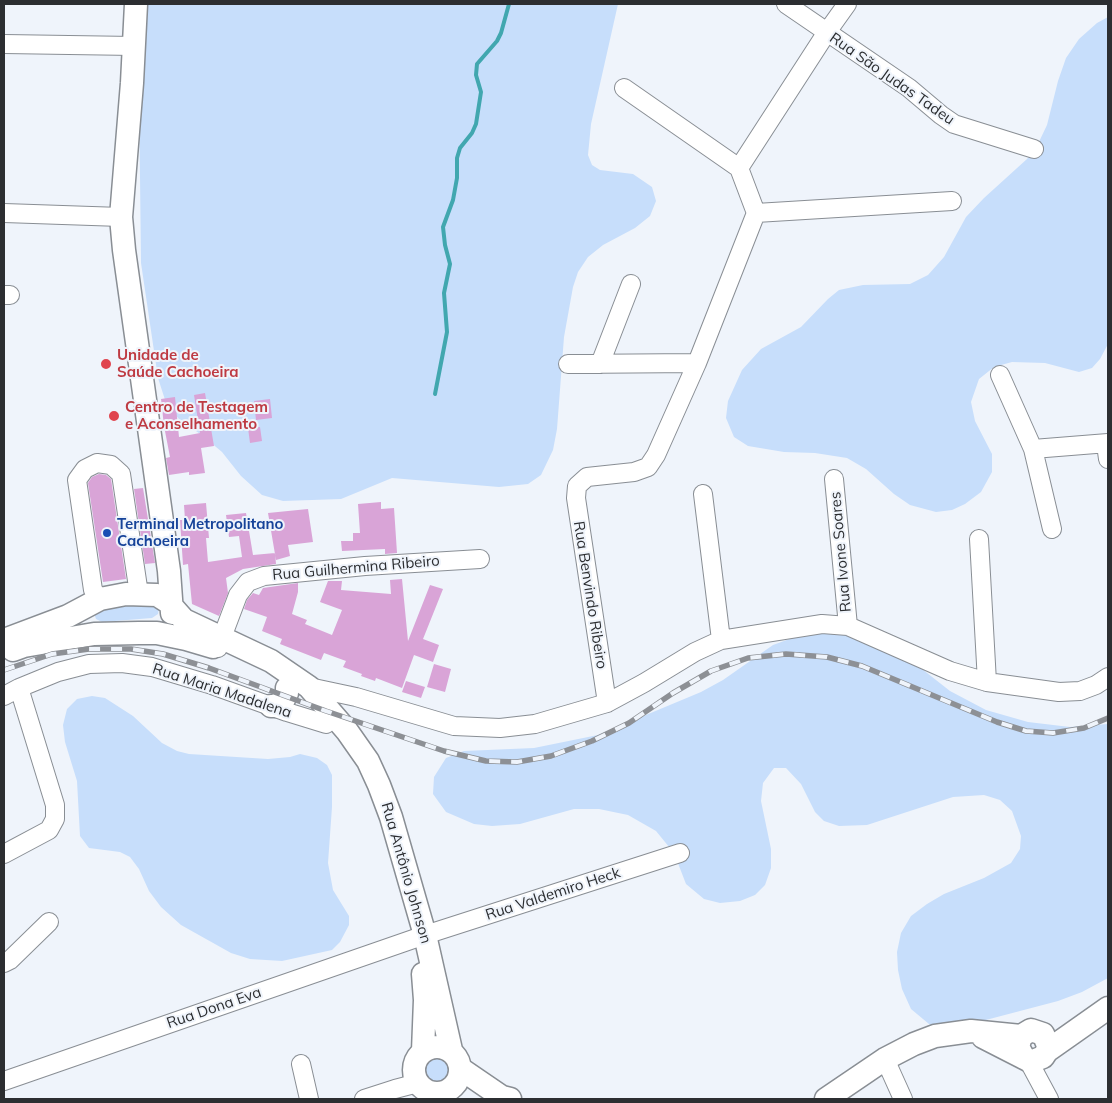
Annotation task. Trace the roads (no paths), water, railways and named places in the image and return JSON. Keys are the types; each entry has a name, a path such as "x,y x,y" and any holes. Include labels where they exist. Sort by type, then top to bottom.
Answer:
{"main road":[{"path":"136,4 121,217 169,571 156,599"},
{"path":"4,640 68,616 95,601 126,594 156,599 325,715"},
{"path":"156,599 168,623 157,633"},
{"path":"94,634 87,627 85,621 86,611 95,601"},
{"path":"4,653 24,646 94,634 157,633 219,643 271,661 309,687 325,715"},
{"path":"279,709 275,706 283,701 287,692 286,688"},
{"name":"Rua Antônio Johnson","path":"325,715 368,761 391,817 420,936 441,1083 415,1077 415,1062 423,1051 425,1000 420,936"},
{"path":"826,1099 885,1059 914,1044 935,1036 971,1031 1034,1048 1102,1012"},
{"path":"423,1051 437,1046 441,1083"},
{"path":"441,1083 486,1099"},
{"path":"441,1083 510,1099"}],"street":[{"name":"Rua São Judas Tadeu","path":"786,4 909,88 954,124 1034,149"},
{"path":"739,168 847,4"},
{"path":"4,44 134,46"},
{"path":"568,364 697,362 756,213 739,168 624,88"},
{"path":"756,213 952,201"},
{"path":"4,213 121,217"},
{"path":"600,364 631,284"},
{"name":"Rua Benvindo Ribeiro","path":"607,703 576,498 577,486 587,477 634,472 648,468 656,455 697,362"},
{"path":"1000,375 1032,449 1052,529"},
{"path":"1032,449 1108,449"},
{"path":"95,601 77,480 85,468 97,463 111,465 121,474 156,599"},
{"name":"Rua Ivone Soares","path":"834,479 848,626"},
{"path":"703,494 721,640"},
{"path":"979,539 987,682"},
{"name":"Rua Guilhermina Ribeiro","path":"219,643 238,595 248,582 264,576 365,566 480,560"},
{"path":"309,687 356,697 454,726 500,728 535,724 607,703 695,652 721,640 822,624 848,626 950,671 987,682 1060,692 1080,691 1096,685 1108,677"},
{"name":"Rua Maria Madalena","path":"11,692 58,672 89,664 122,664 152,667 212,685 279,709 325,715"},
{"path":"4,854 49,830 55,818 55,805 11,692"},
{"path":"325,715 356,697"},
{"name":"Rua Valdemiro Heck","path":"420,936 680,853"},
{"path":"4,963 10,960 49,922"},
{"name":"Rua Dona Eva","path":"4,1081 420,936"},
{"path":"1034,1048 1048,1097"},
{"path":"885,1059 903,1099"},
{"path":"301,1064 309,1099"},
{"path":"364,1099 394,1089 441,1083"}],"waterway":[{"path":"435,394 447,332 444,293 450,264 443,227 453,200 457,178 457,158 460,148 472,133 476,124 481,92 476,75 477,64 497,41 509,4"}],"railway":[{"path":"4,670 52,654 89,649 131,649 163,654 209,668 326,711 444,751 486,761 517,762 551,756 592,741 629,723 673,693 711,671 748,658 786,654 827,657 862,666 997,722 1026,731 1053,733 1084,728 1108,718"}],"place":[{"name":"Unidade de Saúde Cachoeira","path":"106,364"},
{"name":"Centro de Testagem e Aconselhamento","path":"114,416"},
{"name":"Terminal Metropolitano Cachoeira","path":"107,533"}]}
